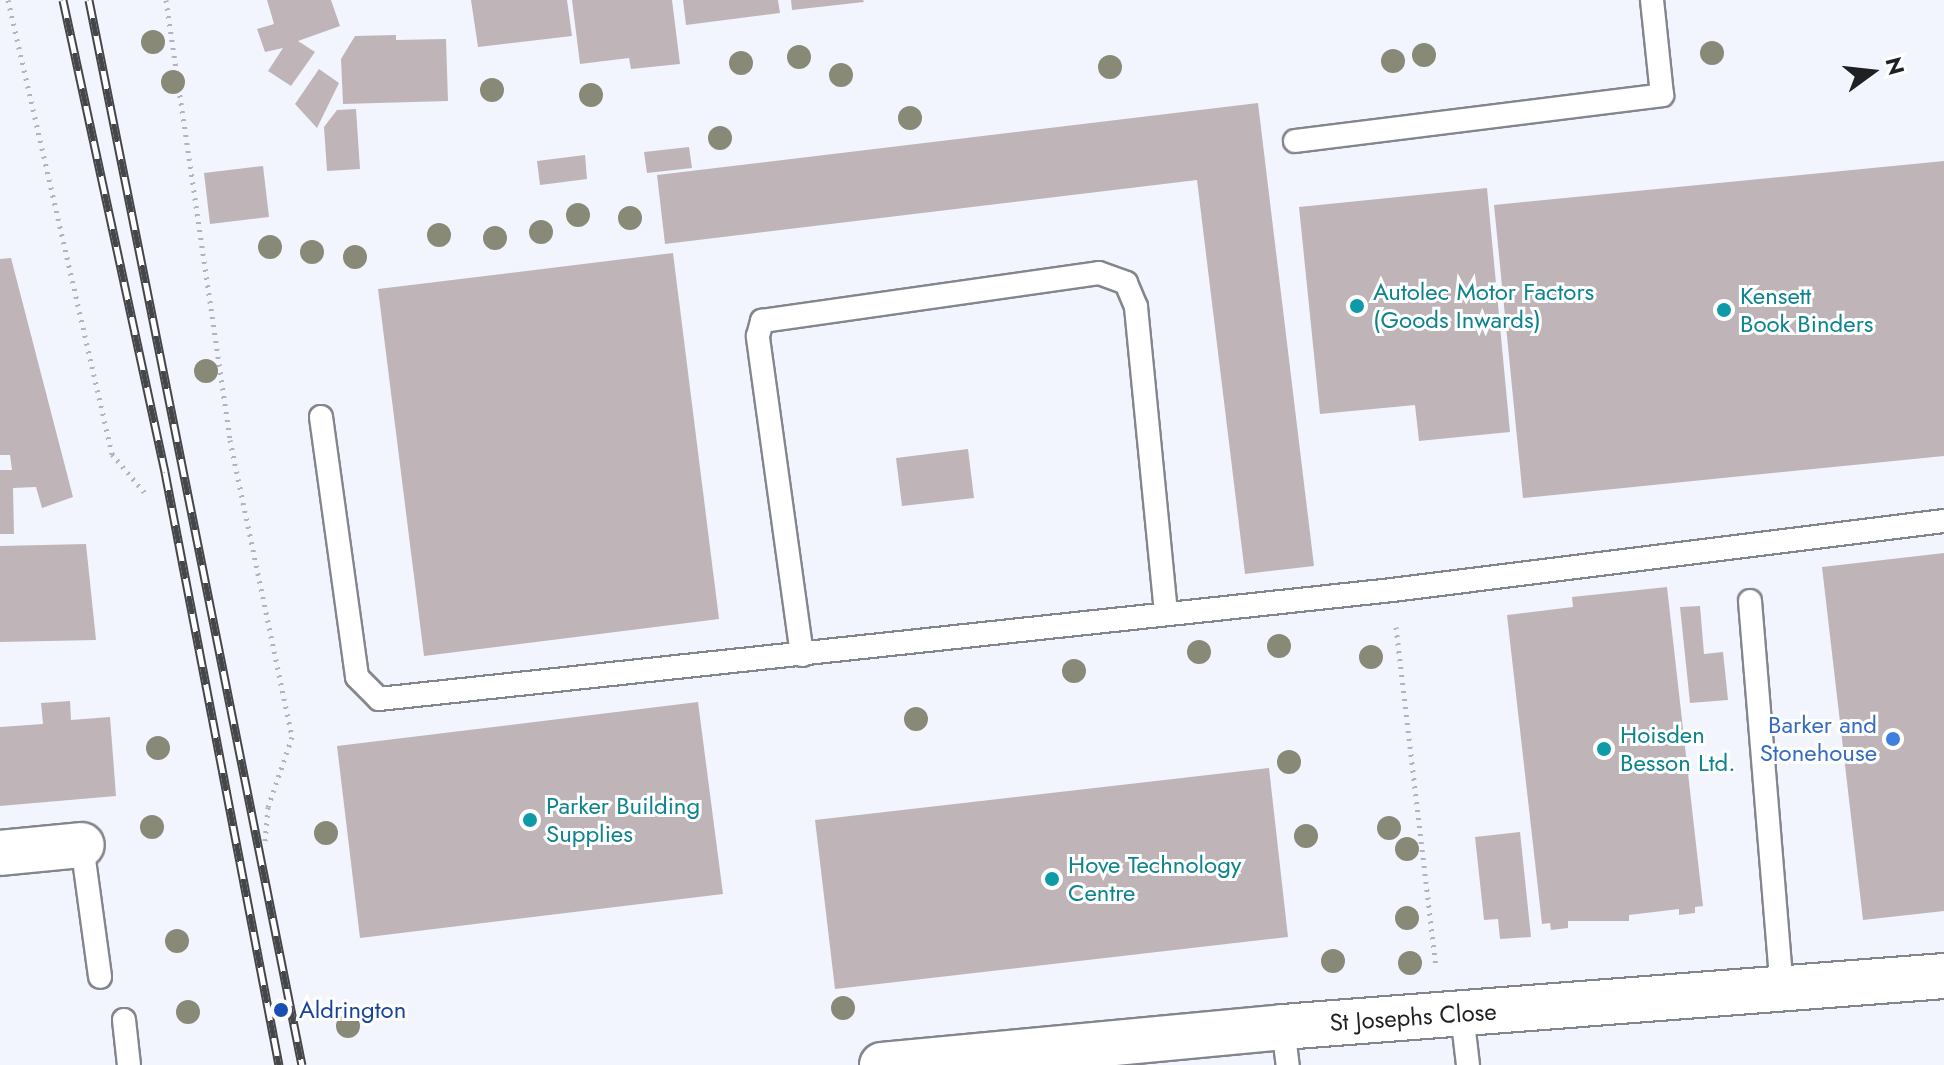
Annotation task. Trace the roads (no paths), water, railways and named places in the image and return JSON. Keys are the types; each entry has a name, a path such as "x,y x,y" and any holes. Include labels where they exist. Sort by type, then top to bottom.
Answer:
{"street":[{"path":"0,853 82,845"},
{"name":"St Josephs Close","path":"908,1064 1286,1046 1452,1014 1944,976"}],"lane":[{"path":"1295,141 1662,95 1652,0"},
{"path":"802,655 758,336 762,321 1099,273 1126,283 1136,307 1166,614"},
{"path":"321,417 357,677 379,699 1392,590 1944,521"},
{"path":"1750,601 1782,988"},
{"path":"82,845 100,977"},
{"path":"1452,1014 1468,1065"},
{"path":"124,1020 129,1065"}],"railway":[{"path":"63,0 165,472 279,1065"},
{"path":"89,0 302,1065"}],"place":[{"name":"Autolec Motor Factors (Goods Inwards)","path":"1357,306"},
{"name":"Kensett Book Binders","path":"1724,310"},
{"name":"Barker and Stonehouse","path":"1893,739"},
{"name":"Hoisden Besson Ltd.","path":"1604,749"},
{"name":"Parker Building Supplies","path":"530,820"},
{"name":"Hove Technology Centre","path":"1052,879"},
{"name":"Aldrington","path":"281,1010"}]}
